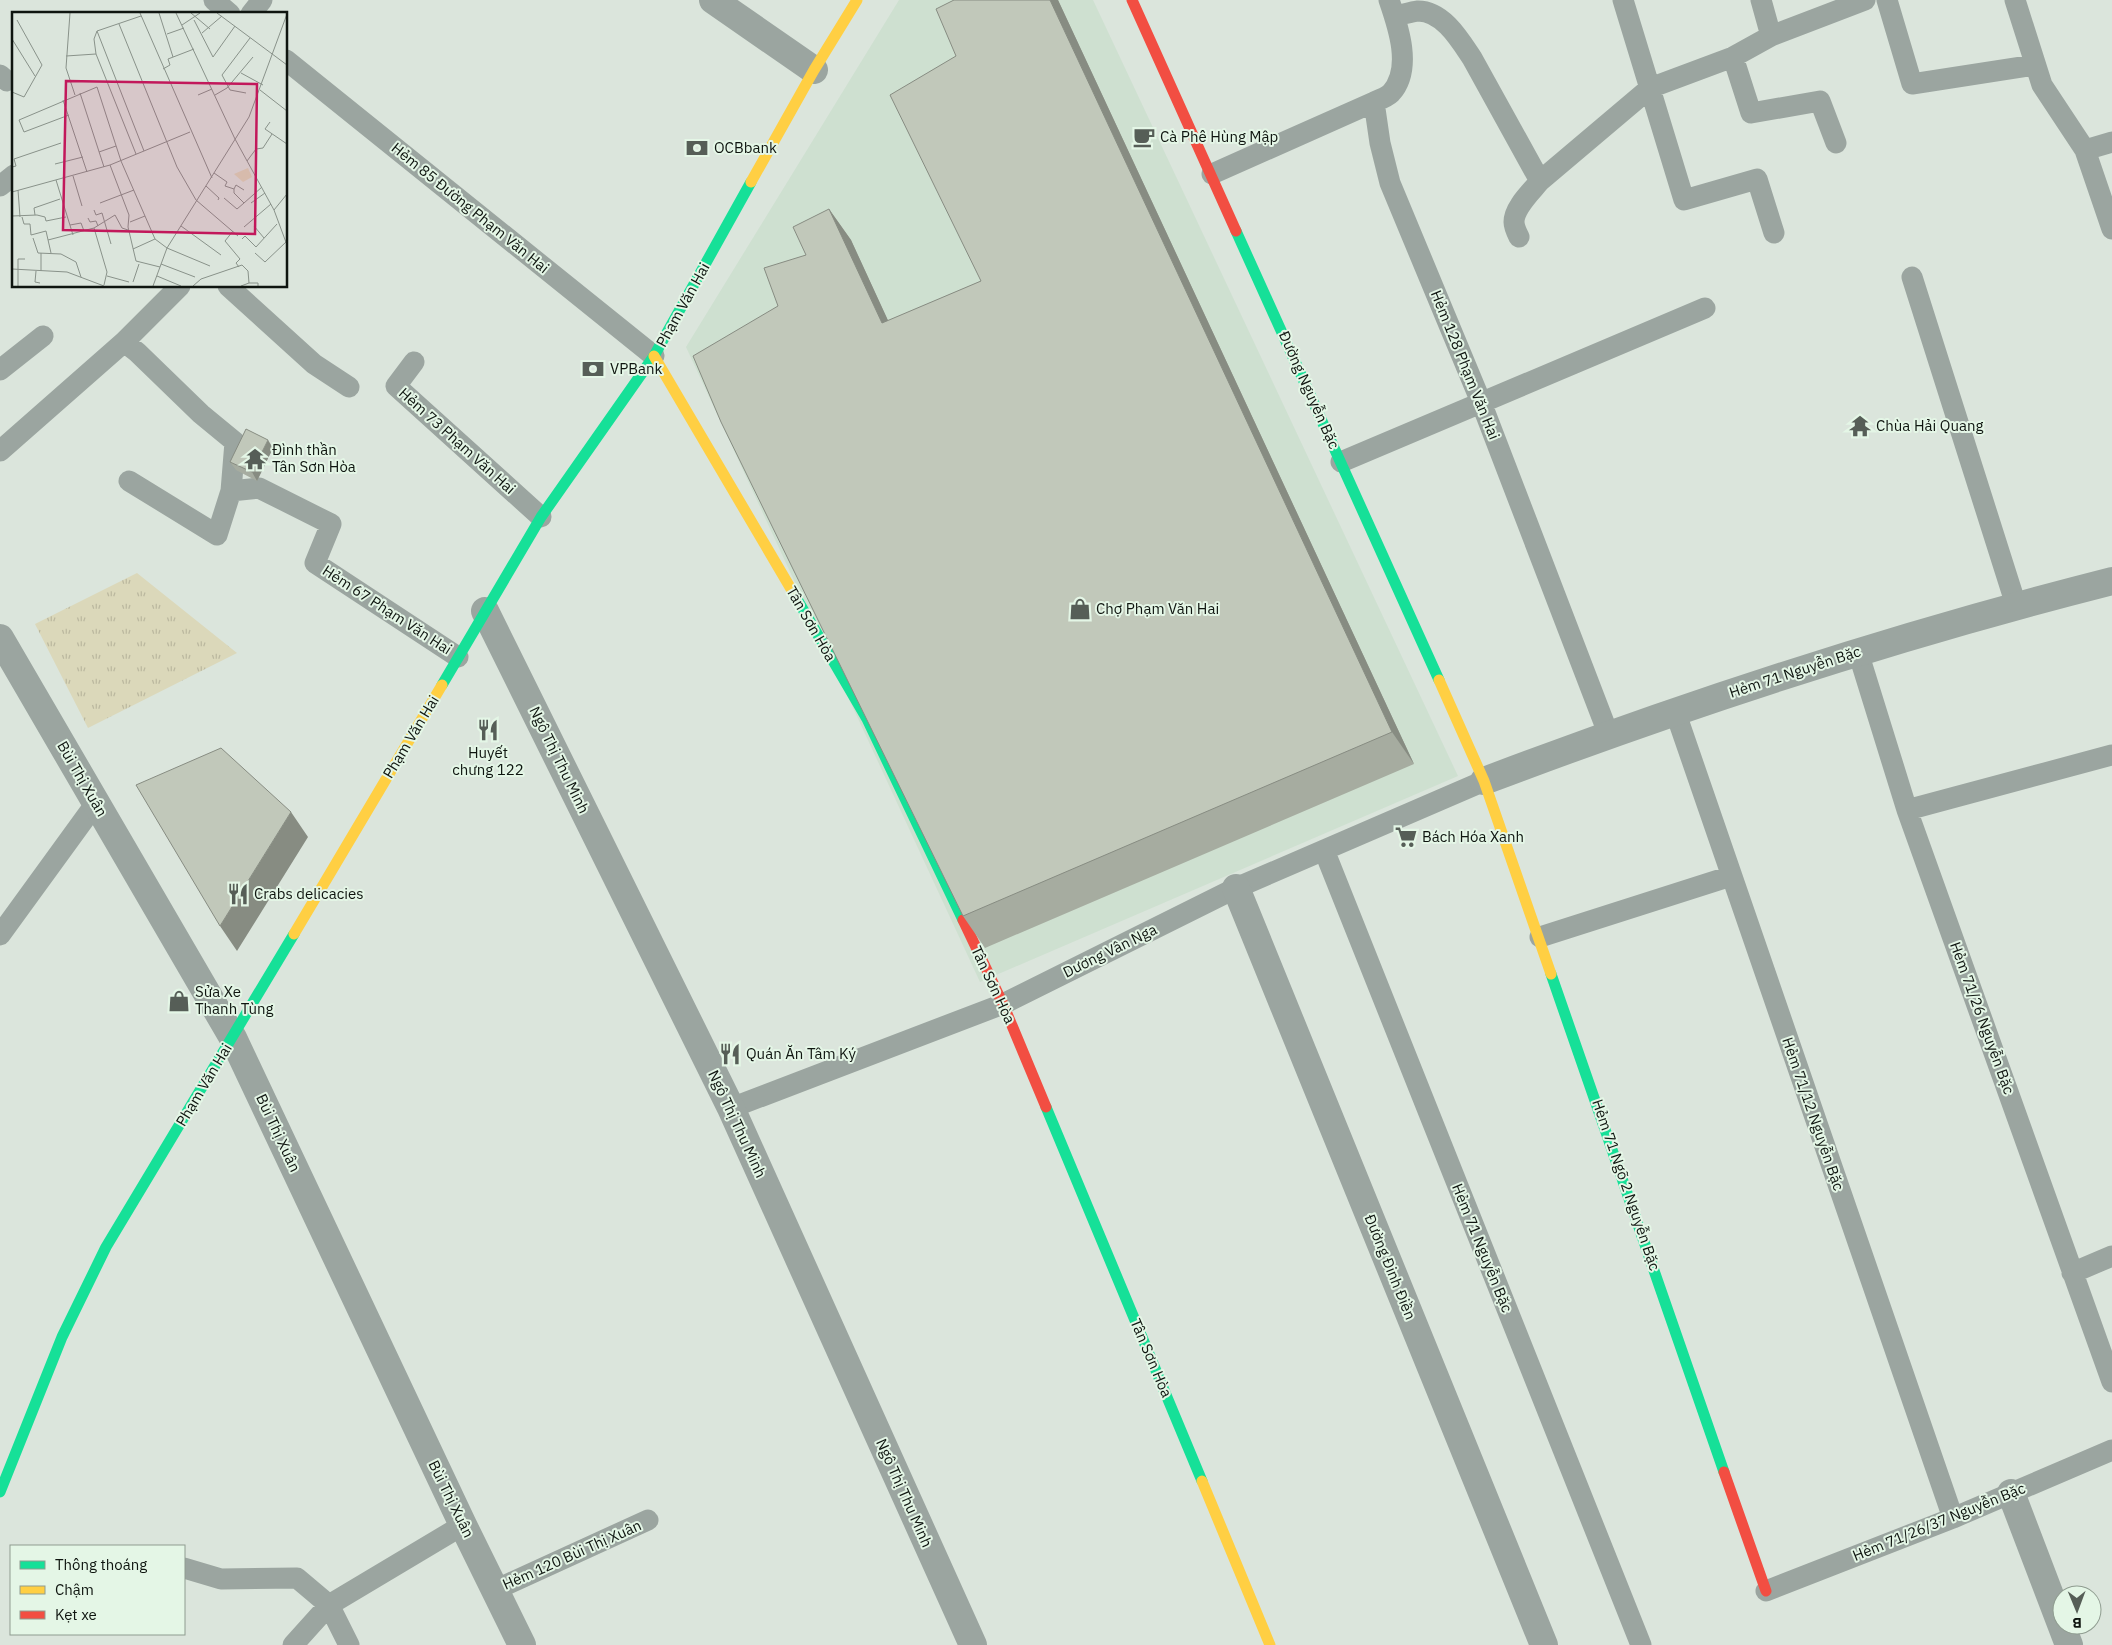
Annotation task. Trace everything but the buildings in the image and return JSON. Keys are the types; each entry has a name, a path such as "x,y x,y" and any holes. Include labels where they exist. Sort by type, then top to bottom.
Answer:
{"street":[{"path":"713,0 814,70"},
{"name":"Phạm Văn Hai","path":"0,1492 32,1410 88,1280 106,1247 233,1038 541,517 654,356 814,70 857,0"},
{"name":"Đường Nguyễn Bặc","path":"1132,0 1484,781"},
{"name":"Tân Sơn Hòa","path":"654,356 867,719 1003,1004 1270,1645"},
{"name":"Hẻm 71 Nguyễn Bặc","path":"1484,781 1608,734 1858,652 2016,605 2112,581"},
{"name":"Ngô Thị Thu Minh","path":"485,611 731,1108 973,1645"},
{"name":"Bùi Thị Xuân","path":"0,638 233,1038 463,1526 522,1645"},
{"name":"Hẻm 71 Ngõ 2 Nguyễn Bặc","path":"1484,781 1540,937 1766,1591"},
{"name":"Đường Đinh Điền","path":"1236,888 1544,1645"},
{"path":"2011,1493 2069,1645"}],"lane":[{"path":"214,0 228,12"},
{"path":"253,12 262,0"},
{"path":"1623,0 1684,200 1757,179 1774,233"},
{"path":"1761,0 1771,36"},
{"path":"1519,237 1514,225 1515,217 1522,204 1540,181 1650,88 1733,56 1771,36 1864,0"},
{"path":"1887,0 1912,84 2035,65"},
{"path":"2015,0 2042,85 2085,150 2112,230"},
{"path":"1212,174 1391,93 1400,77 1402,54 1392,8 1419,11 1440,18 1460,40 1472,58 1540,181"},
{"path":"1733,56 1751,113 1820,101 1836,143"},
{"name":"Hẻm 85 Đường Phạm Văn Hai","path":"288,62 654,356"},
{"name":"Hẻm 128 Phạm Văn Hai","path":"1374,102 1380,143 1390,183 1481,402 1608,734"},
{"path":"2085,150 2112,142"},
{"path":"0,186 12,177"},
{"path":"1912,278 2016,605"},
{"path":"0,451 124,342 178,288"},
{"path":"230,288 314,364 349,386"},
{"path":"1341,462 1705,308"},
{"path":"0,370 43,336"},
{"path":"124,342 201,414 235,442 231,491 217,535 130,481"},
{"name":"Hẻm 73 Phạm Văn Hai","path":"414,362 396,386 541,517"},
{"name":"Hẻm 67 Phạm Văn Hai","path":"231,491 259,488 331,524 315,563 458,657"},
{"name":"Hẻm 71/26 Nguyễn Bặc","path":"1858,652 1907,810 2112,1382"},
{"name":"Hẻm 71/12 Nguyễn Bặc","path":"1675,711 1730,876 1953,1518"},
{"path":"1907,810 2112,755"},
{"name":"Dương Vân Nga","path":"731,1108 1003,1004 1236,888 1484,781"},
{"path":"0,935 96,804"},
{"name":"Hẻm 71 Nguyễn Bặc","path":"1324,850 1641,1645"},
{"path":"1540,937 1730,876"},
{"path":"2072,1273 2112,1256"},
{"name":"Hẻm 71/26/37 Nguyễn Bặc","path":"1766,1591 1953,1518 2112,1450"},
{"name":"Hẻm 120 Bùi Thị Xuân","path":"495,1590 648,1520"},
{"path":"292,1645 330,1605 463,1526"},
{"path":"185,1568 221,1579 296,1578 330,1605 349,1645"}],"shaded area":[{"name":"Chợ Phạm Văn Hai","path":"899,0 1093,0 1458,776 980,982 686,347"}],"green space":[{"path":"137,573 237,653 88,728 35,624"}],"traffic: fast":[{"path":"442,685 541,517 654,356 751,182"},
{"path":"1236,231 1439,680"},
{"path":"794,594 867,719 963,920"},
{"path":"0,1492 62,1337 106,1247 294,934"},
{"path":"1551,974 1724,1472"},
{"path":"1046,1107 1202,1481"}],"traffic: slow":[{"path":"751,182 814,70 857,0"},
{"path":"654,356 794,594"},
{"path":"1439,680 1484,781 1551,974"},
{"path":"294,934 442,685"},
{"path":"1202,1481 1270,1645"}],"traffic: jam":[{"path":"1132,0 1236,231"},
{"path":"963,920 1003,1004 1046,1107"},
{"path":"1724,1472 1766,1591"}],"place":[{"name":"Cà Phê Hùng Mập","path":"1144,137"},
{"name":"OCBbank","path":"697,148"},
{"name":"VPBank","path":"593,369"},
{"name":"Chùa Hải Quang","path":"1860,426"},
{"name":"Đình thần Tân Sơn Hòa","path":"255,459"},
{"name":"Chợ Phạm Văn Hai","path":"1080,609"},
{"name":"Huyết chưng 122","path":"488,730"},
{"name":"Bách Hóa Xanh","path":"1406,837"},
{"name":"Crabs delicacies","path":"238,894"},
{"name":"Sửa Xe Thanh Tùng","path":"179,1001"},
{"name":"Quán Ăn Tâm Ký","path":"730,1054"}]}
